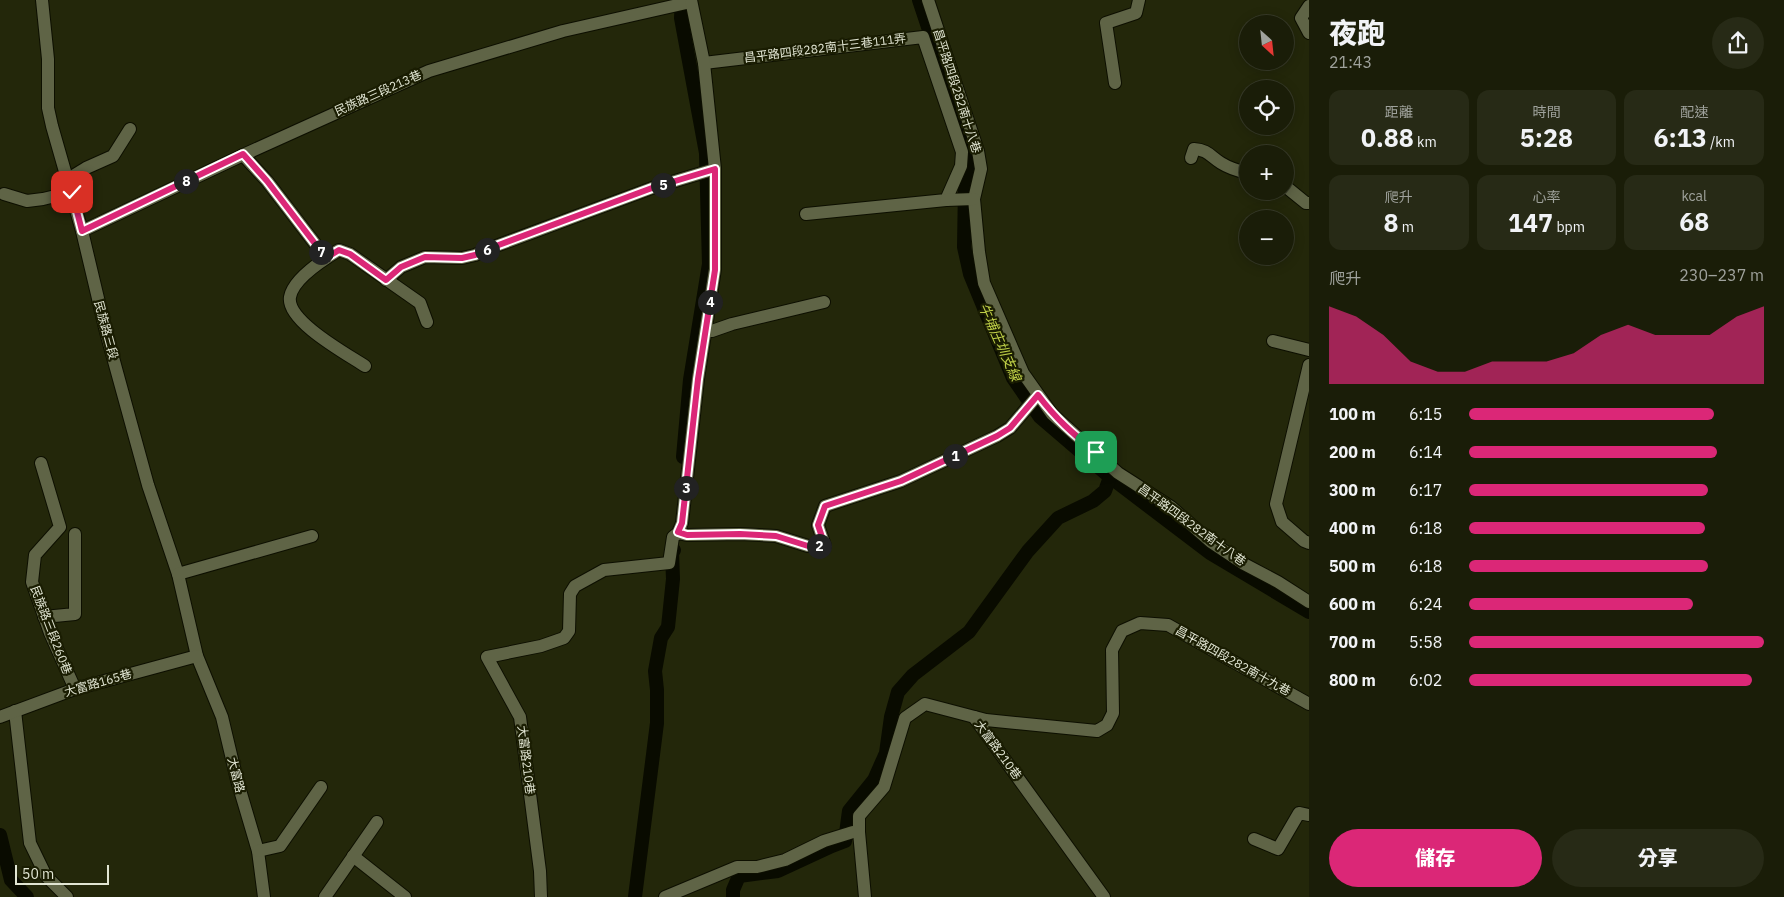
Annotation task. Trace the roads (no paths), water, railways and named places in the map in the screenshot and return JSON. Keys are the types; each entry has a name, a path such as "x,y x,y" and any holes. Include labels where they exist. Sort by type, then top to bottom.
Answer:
{"street":[{"name":"民族路三段","path":"42,0 48,59 48,108 52,126 72,192 106,332 148,485 178,574 197,656"},
{"name":"昌平路四段282南十八巷","path":"928,0 978,151 981,170 974,199 984,283 1023,373 1032,401 1052,414 1118,473 1170,507 1211,542 1244,564 1278,582 1309,602"},
{"path":"1115,83 1106,23 1136,13 1139,0"},
{"path":"691,1 704,62 715,169 715,270 698,379 682,523 678,532 687,535 740,534 776,536 808,546 825,546 818,525 825,506 901,481 997,436 1010,428 1032,401"},
{"name":"民族路三段213巷","path":"82,231 243,154 429,71 563,31 691,1"},
{"path":"1309,6 1301,18 1309,33"},
{"name":"昌平路四段282南十三巷111弄","path":"704,62 923,36 962,152 961,166 946,200"},
{"path":"68,178 113,156 130,130"},
{"path":"1191,158 1194,149 1204,150 1221,163 1239,171"},
{"path":"243,154 267,181 326,258"},
{"path":"386,280 401,267 425,257 462,258 475,255 652,188 715,169"},
{"path":"4,194 27,201 72,192"},
{"path":"1294,193 1309,204"},
{"path":"806,214 974,199"},
{"path":"365,366 324,339 300,320 291,308 290,297 298,281 326,258 339,250 350,254 420,303 428,322"},
{"path":"706,331 712,332 726,326 824,302"},
{"path":"1273,341 1309,350"},
{"path":"1309,364 1276,504 1282,522 1309,543"},
{"name":"民族路三段260巷","path":"41,463 60,527 35,555 32,582 50,633 75,689"},
{"name":"大富路210巷","path":"541,897 540,871 520,717 487,657 541,646 564,638 568,631 570,594 575,586 604,570 611,571 669,563 673,537 678,532"},
{"path":"44,617 75,614 75,534"},
{"path":"178,574 312,536"},
{"name":"昌平路四段282南十九巷","path":"974,717 1097,731 1107,725 1113,713 1112,650 1122,631 1140,623 1168,625 1309,704"},
{"name":"大富路165巷","path":"0,717 75,689 197,656"},
{"name":"大富路","path":"197,656 222,717 237,780 258,851 264,897"},
{"name":"大富路210巷","path":"865,897 856,832 860,816 884,786 905,718 925,704 974,717 1104,897"},
{"path":"15,711 30,843 46,876 67,897"},
{"path":"258,851 280,846 321,786"},
{"path":"1254,839 1278,849 1299,813 1309,815"},
{"path":"325,897 377,822"},
{"path":"665,897 737,867 757,867 785,860 824,841 856,832"},
{"path":"354,856 405,897"}],"waterway":[{"path":"682,0 681,18 706,153 709,264 690,380 683,457"},
{"name":"牛埔庄圳支線","path":"919,0 968,147 972,167 965,187 964,247 970,274 1013,378 1040,417 1110,477 1210,553 1309,612"},
{"path":"733,897 733,890 739,876 778,871 845,841 849,811 874,780 886,753 891,717 898,692 913,675 969,632 1028,551 1058,518 1093,501 1105,491 1110,477"},
{"path":"635,897 657,723 655,671 661,638 668,627 673,579 672,553 674,550"},
{"path":"0,835 11,880 27,897"}]}
